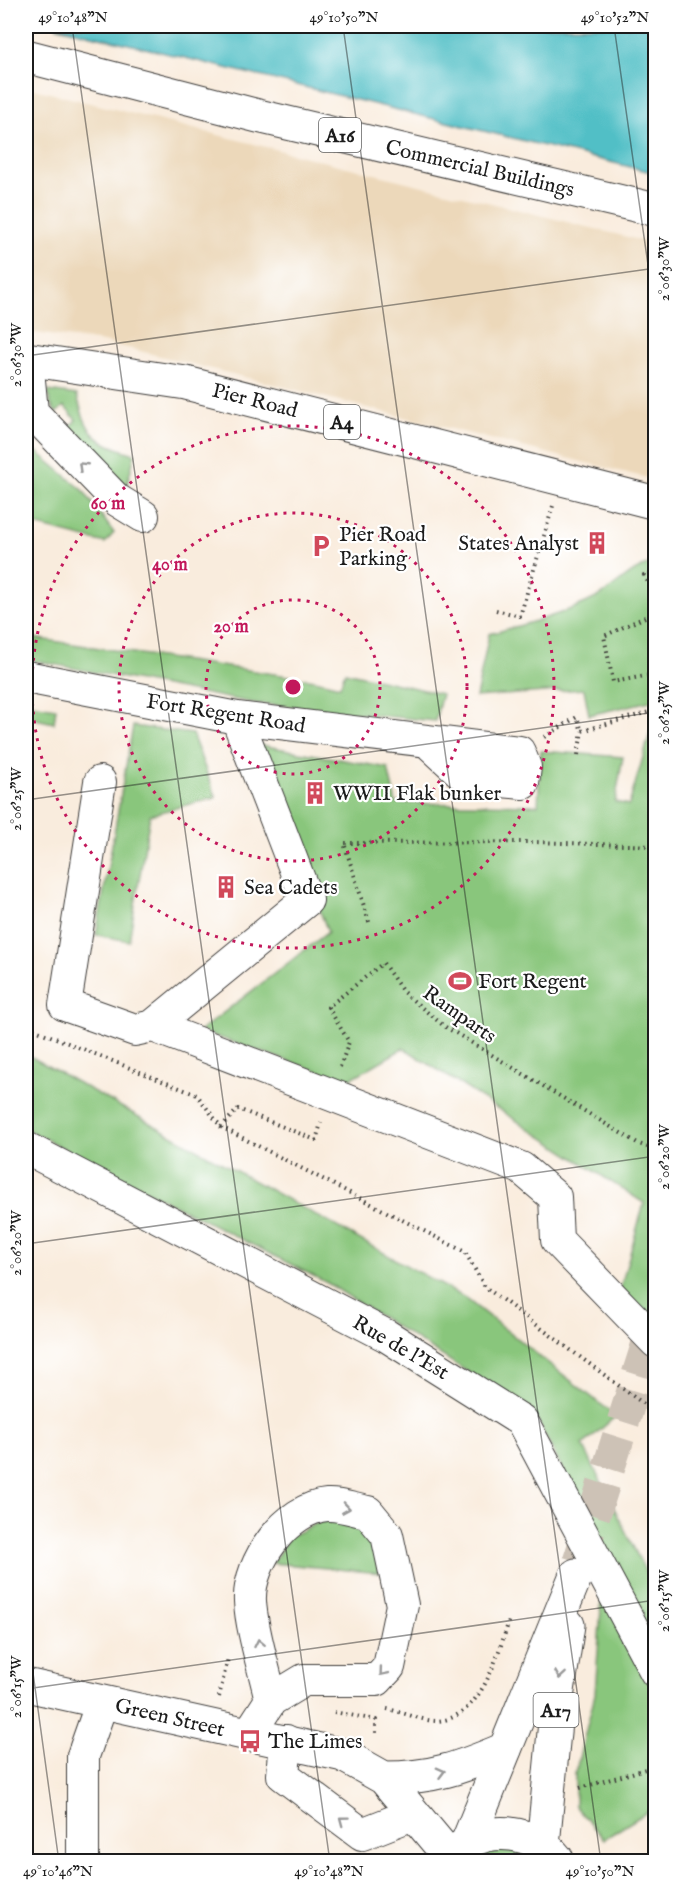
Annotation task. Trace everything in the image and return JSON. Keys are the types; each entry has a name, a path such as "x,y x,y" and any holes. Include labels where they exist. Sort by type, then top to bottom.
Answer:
{"main road":[{"name":"Commercial Buildings","path":"26,56 258,116 656,210"},
{"name":"Pier Road","path":"26,359 186,382 560,476 656,503"},
{"name":"A17","path":"576,1575 558,1691 551,1853 510,1833 488,1834 455,1854 505,1749 576,1575"},
{"name":"Green Street","path":"26,1685 344,1755 384,1778 413,1814 455,1854"},
{"path":"384,1778 421,1778 467,1765 505,1749"}],"street":[{"path":"26,359 32,412 117,500 143,516"},
{"name":"Fort Regent Road","path":"26,677 237,718 427,741 466,778 523,783 525,767 519,752"},
{"path":"100,782 65,1005 135,1030 153,1026 307,900 237,718"},
{"path":"153,1026 521,1168 555,1197 557,1240 656,1342"},
{"name":"Rue de l'Est","path":"26,1148 387,1336 522,1421 656,1672"},
{"path":"249,1734 271,1700 304,1680 377,1680 389,1667 402,1605 387,1535 368,1512 326,1505 294,1517 269,1543 253,1575 250,1601 271,1700"},
{"path":"83,1862 83,1756 102,1702"},
{"path":"286,1741 283,1775 362,1834 413,1814"}],"path":[{"path":"496,610 520,616 560,476"},
{"path":"656,572 644,574 656,596"},
{"path":"656,612 604,636 613,682 656,674"},
{"path":"582,731 656,710"},
{"path":"519,752 577,717 582,731 578,755"},
{"path":"369,922 344,843 534,842 656,846"},
{"name":"Ramparts","path":"220,1127 238,1109 316,1140 349,1042 327,1006 383,963 403,992 444,1026 639,1144 656,1150"},
{"path":"28,1027 197,1095 220,1127 465,1252 485,1287 652,1410 656,1418"},
{"path":"383,1709 437,1721 465,1712 475,1701 497,1657 509,1622"},
{"path":"197,1724 230,1650"},
{"path":"323,1710 376,1720 376,1734"},
{"path":"594,1784 656,1766"}],"shaded area":[{"path":"26,87 655,244 655,480 104,342 26,332"}],"green space":[{"path":"48,391 77,395 89,429 102,441 135,454 125,492 68,428 76,420 64,406 56,413 50,403"},
{"path":"26,443 83,490 114,533 105,543 26,523"},
{"path":"655,563 655,700 589,715 584,689 476,697 489,634 544,619 583,604 604,594 631,573"},
{"path":"26,637 315,680 340,686 345,672 442,694 435,721 253,703 26,659"},
{"path":"26,703 56,708 54,723 26,717"},
{"name":"Fort Regent","path":"655,722 655,1317 619,1293 644,1203 404,1048 347,1081 200,1031 328,932 255,744 388,768 396,803 538,805 541,751 623,757 615,802 629,805"},
{"path":"133,726 192,734 216,797 150,815 129,941 96,935"},
{"path":"26,1054 465,1298 616,1416 583,1445 655,1591 655,1650 534,1414 329,1284 26,1129"},
{"path":"324,1520 351,1520 372,1534 380,1573 272,1563 290,1536"},
{"path":"602,1594 655,1695 655,1807 604,1839 575,1806 575,1774 595,1694"},
{"path":"488,1834 559,1862 448,1862"}],"water":[{"path":"55,26 655,26 655,173"}],"tunnel":[{"path":"579,1562 656,1318"}],"place":[{"name":"States Analyst","path":"597,543"},
{"name":"Pier Road Parking","path":"321,546"},
{"name":"WWII Flak bunker","path":"315,793"},
{"name":"Sea Cadets","path":"226,887"},
{"name":"Fort Regent","path":"460,981"},
{"name":"The Limes","path":"250,1741"}]}
